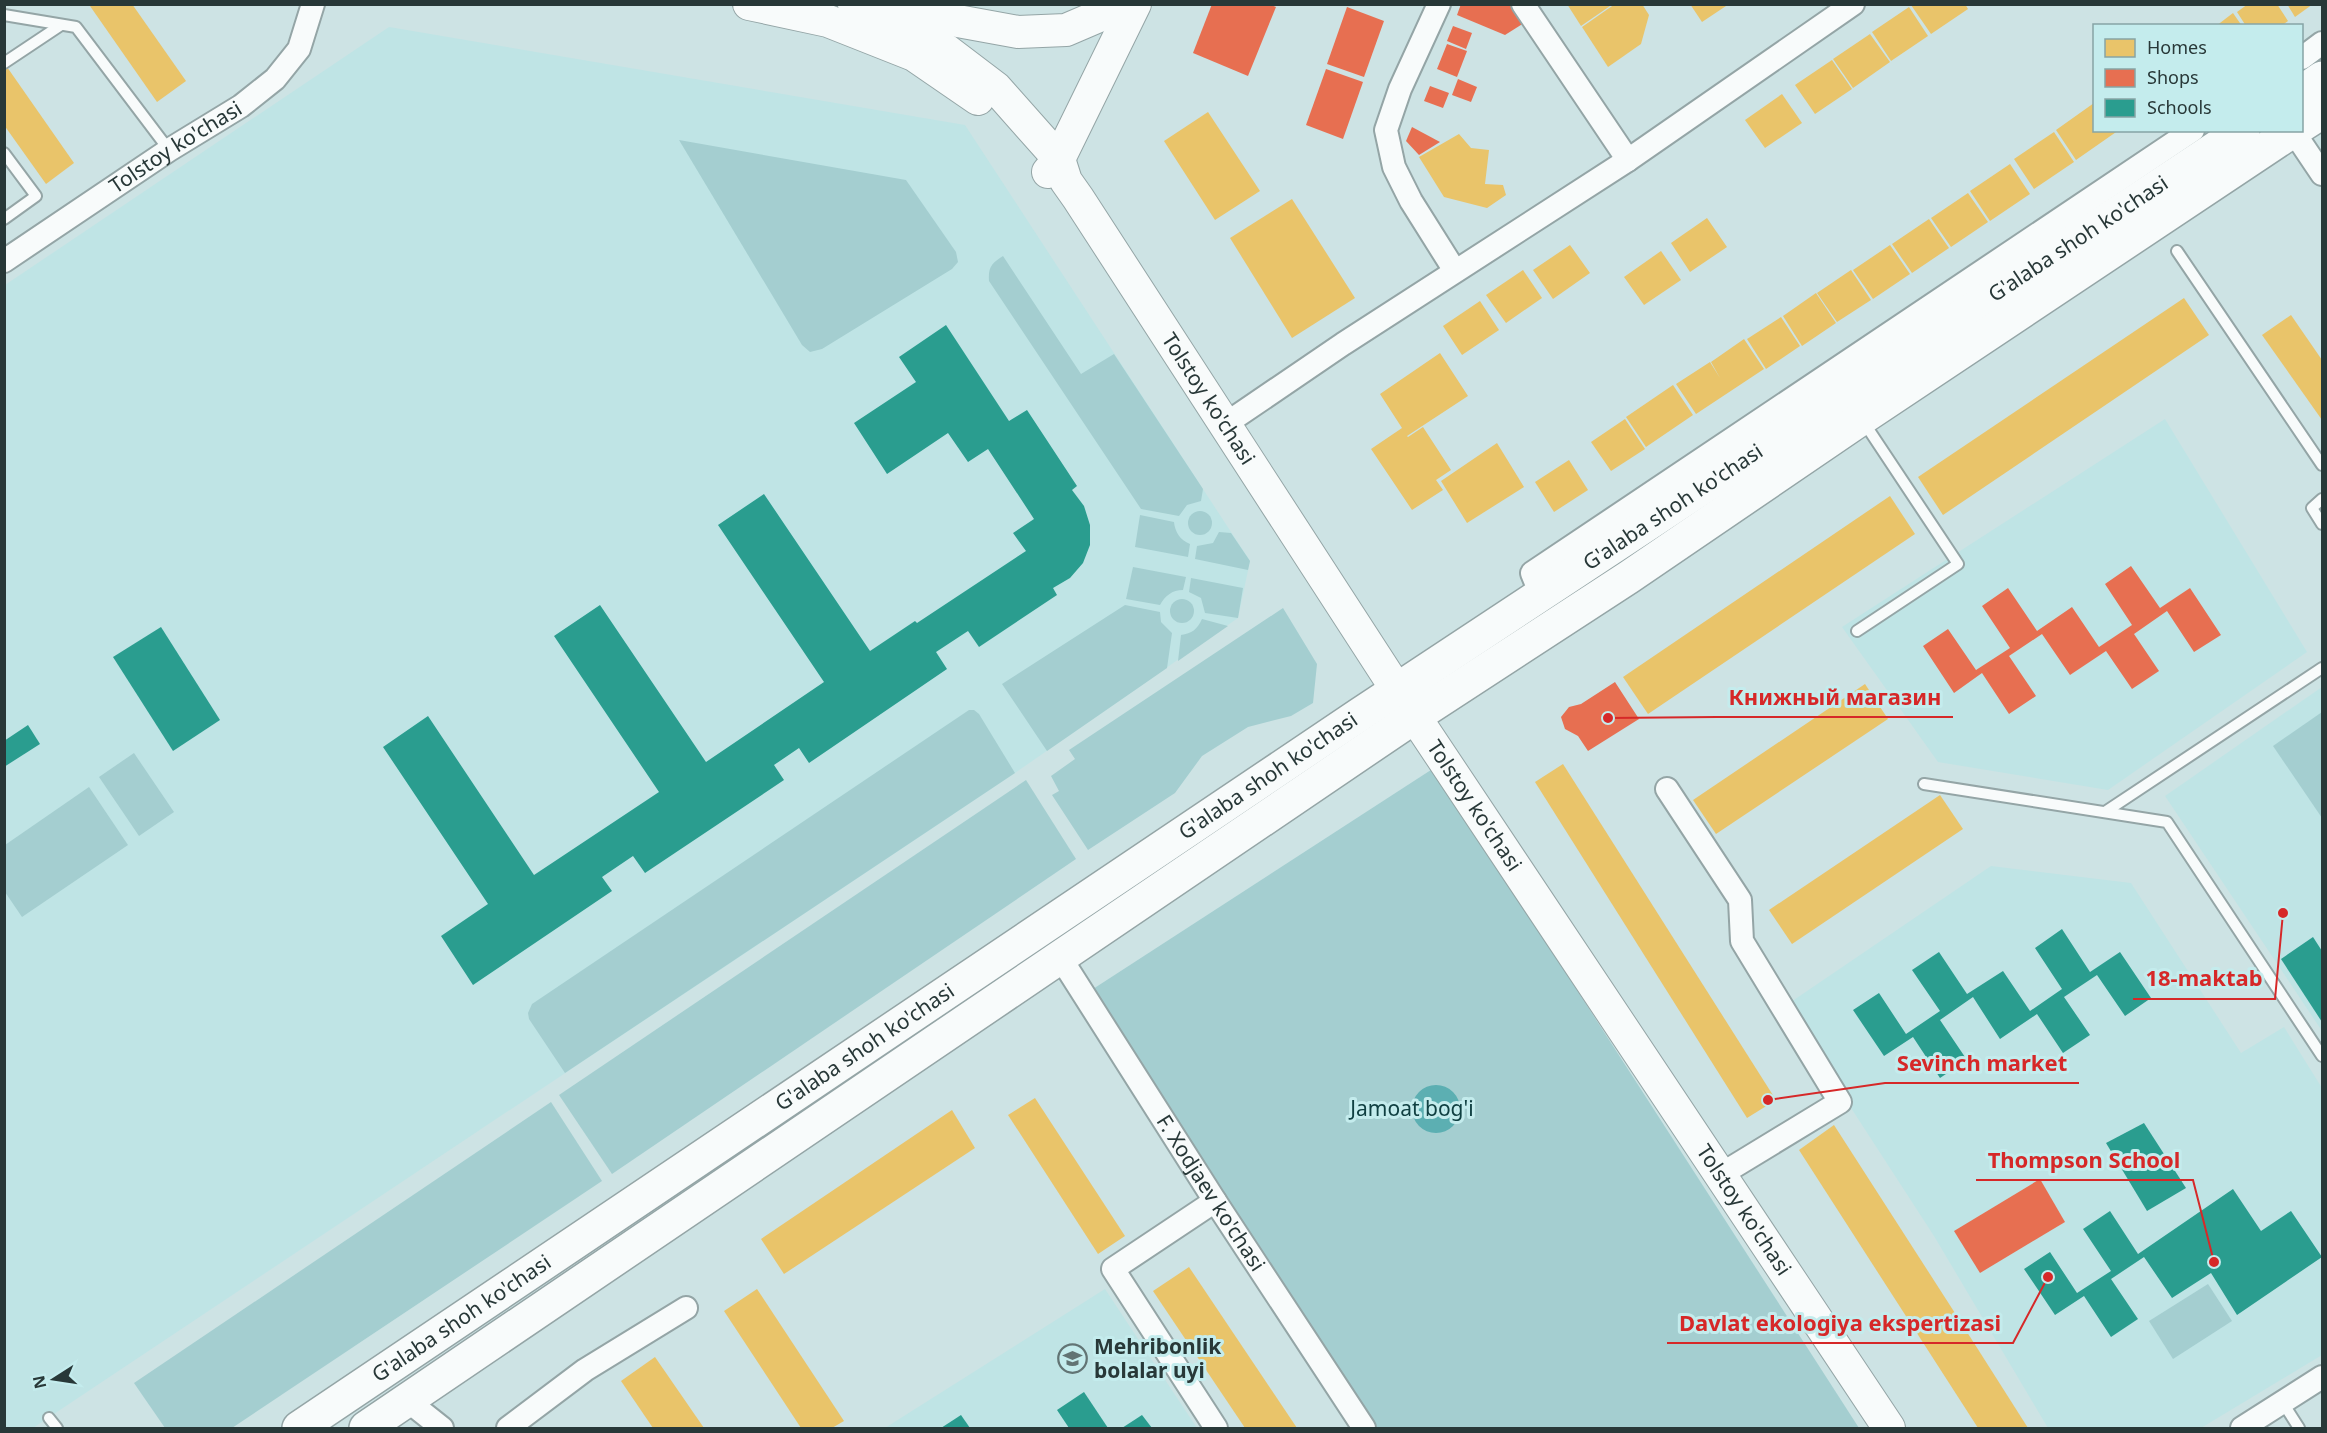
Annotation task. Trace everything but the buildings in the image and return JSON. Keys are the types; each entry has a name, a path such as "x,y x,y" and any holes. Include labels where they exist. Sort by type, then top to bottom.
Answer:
{"main road":[{"name":"Tolstoy ko'chasi","path":"749,4 828,21 914,56 979,99 1051,163"},
{"name":"Tolstoy ko'chasi","path":"855,5 946,50 996,88 1085,207 1406,703 1889,1428"},
{"path":"855,5 895,8 1018,32 1066,30 1118,7"},
{"path":"1051,163 1118,7"},
{"path":"2303,91 2322,78"},
{"path":"2303,124 2322,112"},
{"name":"G'alaba shoh ko'chasi","path":"366,1428 1060,957 1406,703 1541,595 2239,132"},
{"name":"G'alaba shoh ko'chasi","path":"299,1428 1406,703 1629,577 1862,418 2291,132"}],"street":[{"name":"Tolstoy ko'chasi","path":"4,261 169,150 241,106 276,79 299,49 313,4"},
{"path":"1439,4 1400,89 1386,130 1394,168 1411,201 1455,271"},
{"path":"1523,4 1628,160"},
{"path":"1224,425 1455,271 1628,160 1852,4"},
{"path":"2303,57 2322,44"},
{"path":"1541,595 1532,573 2190,132"},
{"path":"2294,132 2322,174"},
{"path":"1667,789 1740,900 1742,940 1840,1102 1720,1175"},
{"name":"F. Xodjaev ko'chasi","path":"1060,957 1215,1201 1364,1428"},
{"path":"1215,1201 1113,1269 1216,1428"},
{"path":"508,1428 585,1370 686,1308"},
{"path":"2242,1428 2322,1377"},
{"path":"408,1401 442,1428"}],"lane":[{"path":"4,15 76,27 169,150"},
{"path":"4,63 61,25"},
{"path":"4,153 36,196 4,219"},
{"path":"2177,251 2322,465"},
{"path":"1857,631 1958,564 1862,418"},
{"path":"2322,499 2312,508 2322,524"},
{"path":"2105,812 2322,668"},
{"path":"1924,784 2167,822 2322,1056"},
{"path":"2283,1402 2299,1428"},
{"path":"49,1418 57,1428"}],"shaded area":[{"path":"389,27 965,125 1250,561 1238,618 1015,773 33,1428 5,1428 5,285"},
{"path":"2165,419 2307,652 2108,790 1938,762 1842,627"},
{"path":"2322,687 2322,1031 2165,796"},
{"path":"1991,866 2131,883 2241,1053 2284,1027 2322,1088 2322,1355 2201,1428 2048,1428 1934,1236 1785,1006"},
{"name":"Mehribonlik bolalar uyi","path":"1105,1289 1197,1428 885,1428"}],"green space":[{"path":"679,140 906,180 956,252 958,262 952,269 822,349 810,352 802,345"},
{"path":"1003,256 1081,374 1114,354 1203,489 1201,501 1187,505 1179,516 1141,509 989,281 992,266"},
{"path":"1200,511 1209,514 1212,523 1209,532 1200,535 1191,532 1188,523 1191,514"},
{"path":"1140,515 1174,522 1179,535 1190,544 1188,557 1135,547"},
{"path":"1219,532 1231,533 1250,561 1248,570 1195,559 1197,546 1213,543"},
{"path":"1133,567 1186,577 1183,590 1169,594 1160,605 1126,599"},
{"path":"1191,578 1243,588 1238,618 1205,613 1201,598 1189,592"},
{"path":"1182,599 1191,602 1194,611 1191,620 1182,623 1173,620 1170,611 1173,602"},
{"path":"1125,605 1160,612 1161,622 1172,633 1167,668 1047,751 1002,684"},
{"path":"1283,608 1317,664 1313,703 1291,716 1248,727 1202,756 1175,793 1088,850 1052,795 1059,791 1051,776 1075,759 1069,750"},
{"path":"1202,619 1228,626 1178,661 1181,635 1194,630"},
{"path":"969,710 974,710 979,714 1015,773 565,1073 529,1019 528,1013 532,1004"},
{"path":"2322,712 2322,818 2273,746"},
{"path":"134,753 174,812 139,836 99,777"},
{"name":"Jamoat bog'i","path":"1434,768 1859,1428 1376,1428 1093,989"},
{"path":"1026,780 1076,859 612,1174 559,1095"},
{"path":"89,787 128,845 22,917 5,892 5,845"},
{"path":"551,1102 602,1181 232,1428 165,1428 134,1383"},
{"path":"2208,1284 2232,1321 2173,1359 2149,1321"}],"water":[{"path":"1431,1085 1441,1085 1453,1092 1460,1104 1460,1114 1453,1126 1441,1133 1431,1133 1416,1122 1412,1114 1412,1104 1423,1089"}],"place":[{"name":"Книжный магазин","path":"1608,718"},
{"name":"18-maktab","path":"2283,913"},
{"name":"Sevinch market","path":"1768,1100"},
{"name":"Thompson School","path":"2214,1262"},
{"name":"Davlat ekologiya ekspertizasi","path":"2048,1277"},
{"name":"Mehribonlik bolalar uyi","path":"1073,1359"}]}
